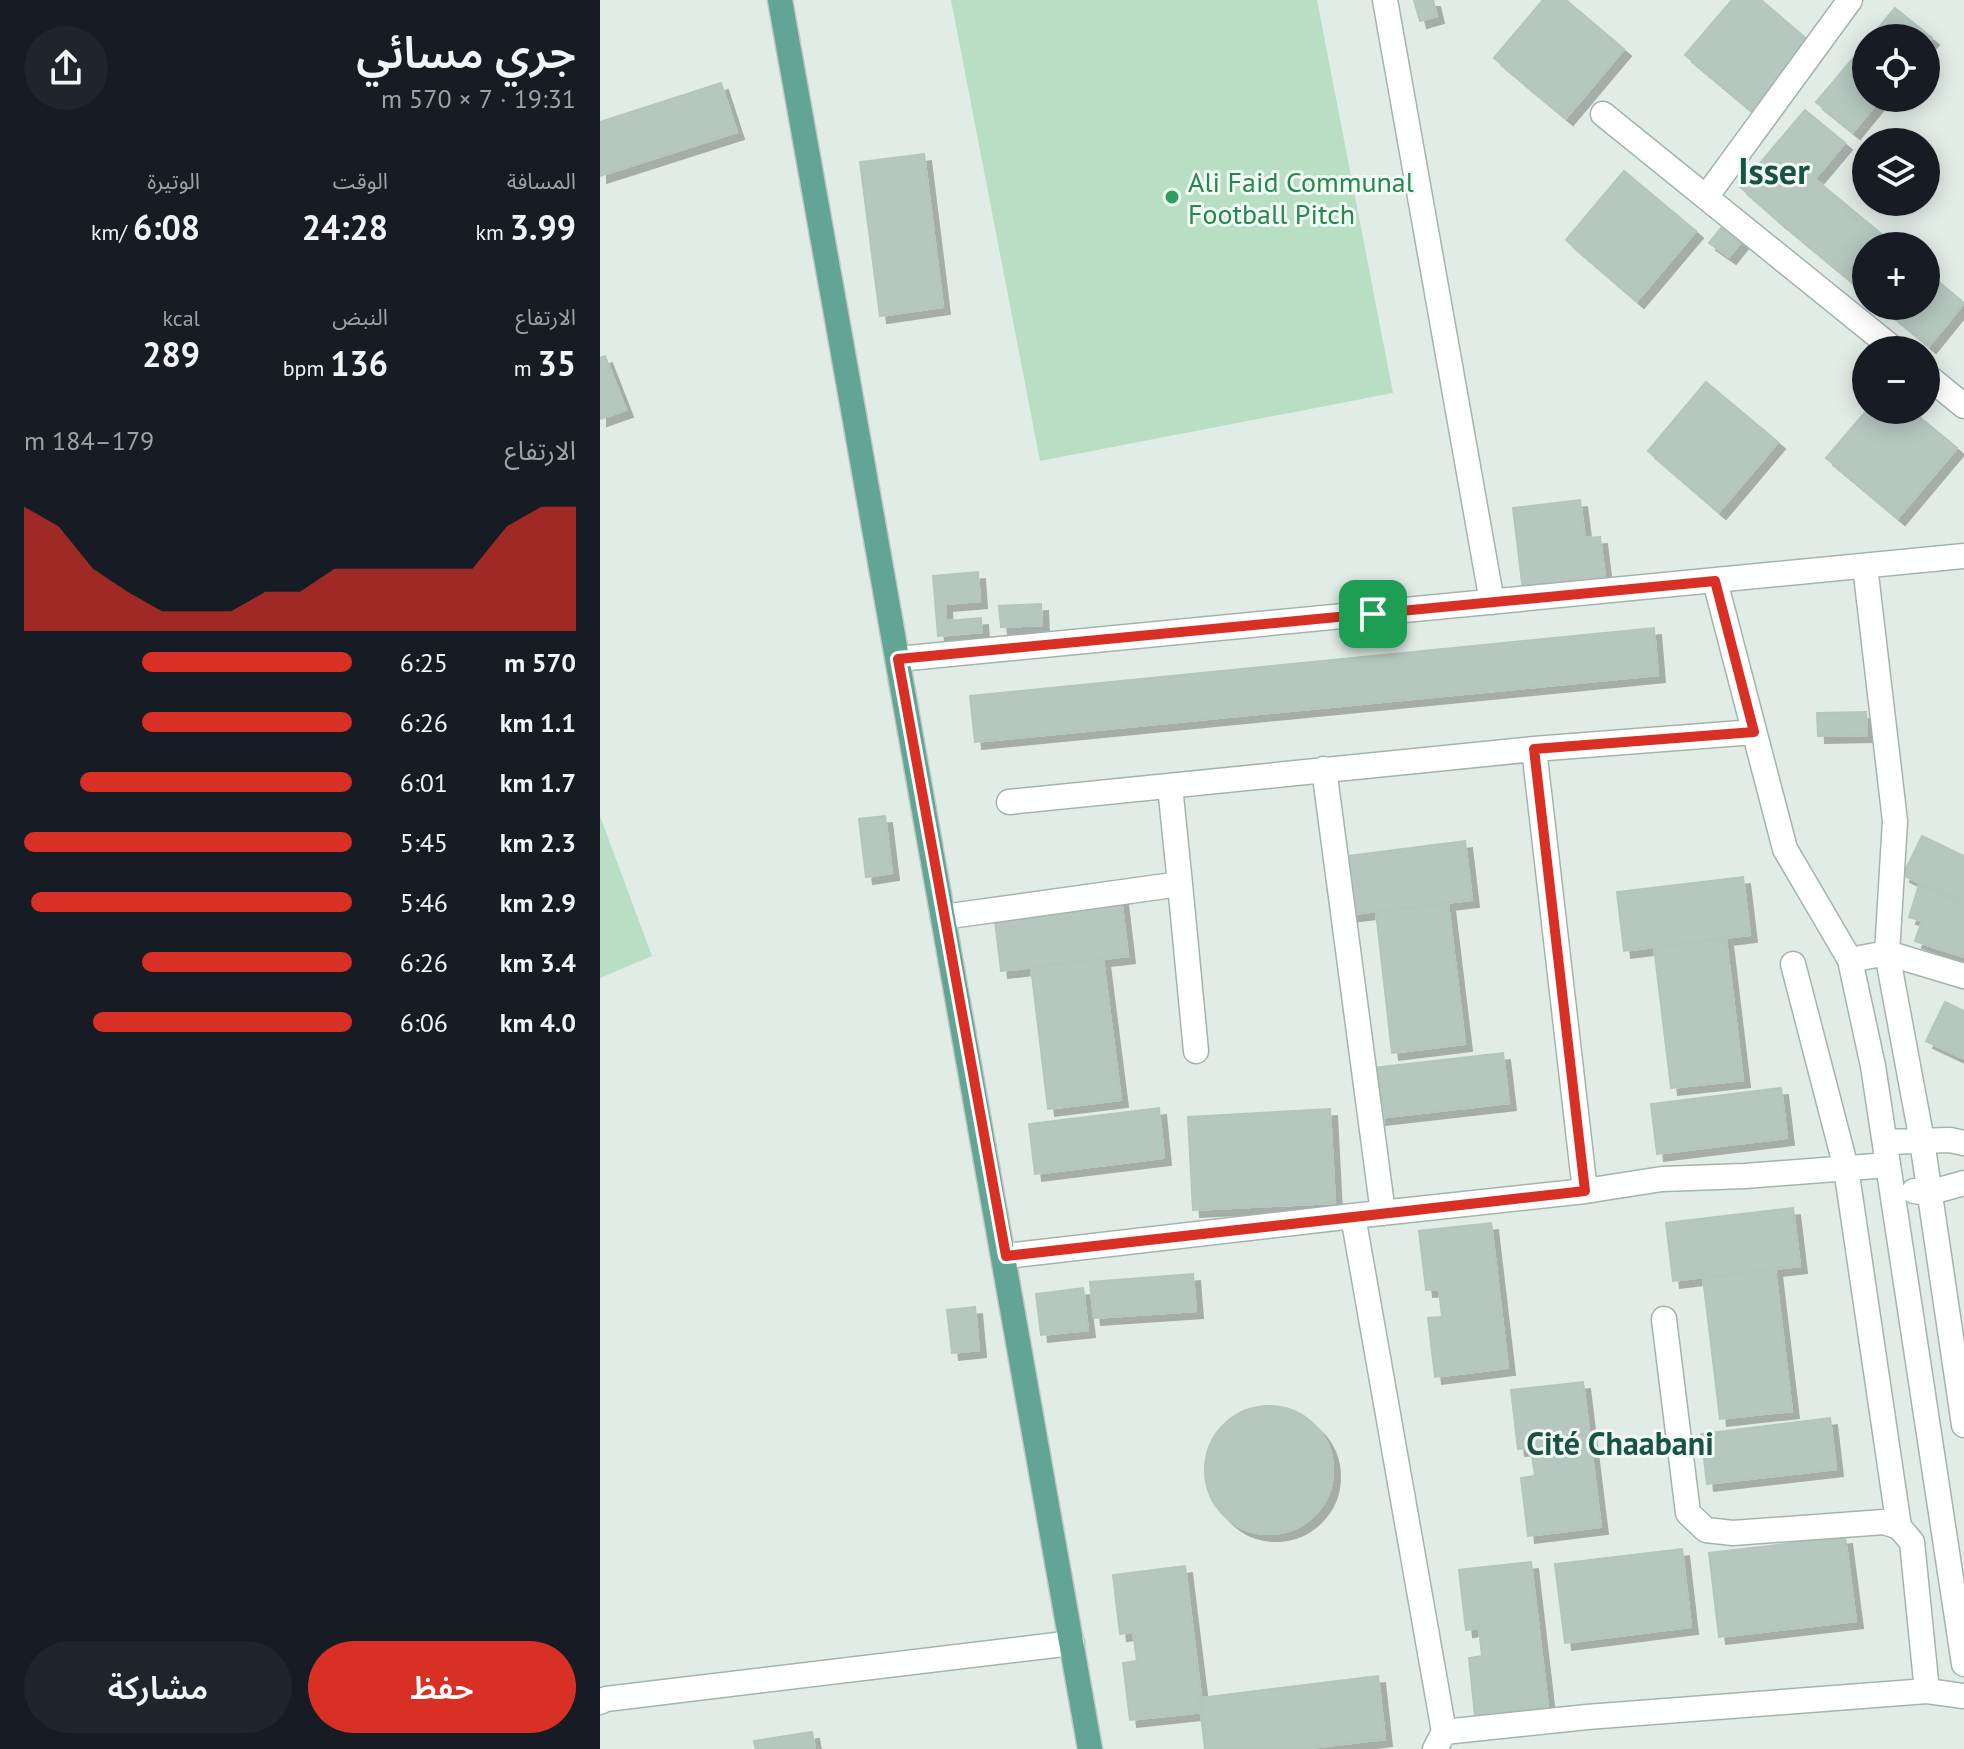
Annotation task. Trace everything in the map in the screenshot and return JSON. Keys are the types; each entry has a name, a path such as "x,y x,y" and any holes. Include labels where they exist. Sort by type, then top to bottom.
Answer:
{"main road":[{"path":"780,0 1006,1256 1090,1749"}],"street":[{"path":"1385,0 1492,602"},
{"path":"1706,197 1850,0"},
{"path":"1603,114 1878,336"},
{"path":"1940,386 1964,406"},
{"path":"898,659 1964,556"},
{"path":"1865,566 1895,821 1887,953 1922,1141 1964,1425"},
{"path":"1715,581 1785,849 1850,960 1873,1066 1964,1664"},
{"path":"1009,802 1534,749 1754,732"},
{"path":"1534,749 1585,1191"},
{"path":"1324,769 1383,1213"},
{"path":"1170,786 1196,1051"},
{"path":"943,917 1180,884"},
{"path":"1850,960 1887,953 1964,976"},
{"path":"1793,964 1846,1168 1899,1527"},
{"path":"1006,1256 1585,1191 1662,1179 1888,1165 1922,1141 1964,1143"},
{"path":"1888,1165 1928,1193"},
{"path":"1928,1193 1964,1183"},
{"path":"1353,1216 1439,1740 1587,1717 1927,1691 1964,1696"},
{"path":"1664,1319 1688,1513 1706,1530 1733,1533 1884,1522 1899,1527 1912,1542 1927,1691"},
{"path":"600,1702 1072,1643"}],"green space":[{"name":"Ali Faid Communal Football Pitch","path":"951,0 1317,0 1393,393 1040,461"},
{"path":"600,816 652,956 600,978"}],"building":[{"path":"1414,0 1433,0 1437,16 1420,21"},
{"path":"1543,0 1566,0 1624,49 1566,118 1494,58"},
{"path":"1732,0 1761,0 1815,46 1757,115 1685,55"},
{"path":"1895,8 1915,24 1882,24"},
{"path":"1852,60 1852,112 1869,112 1856,128 1852,128 1852,131 1816,102"},
{"path":"721,83 737,132 600,176 600,122"},
{"path":"1805,110 1845,143 1779,221 1740,187"},
{"path":"924,154 943,307 880,316 860,162"},
{"path":"1624,171 1696,231 1637,301 1566,240"},
{"path":"1815,179 1852,210 1852,216 1860,216 1867,222 1858,232 1852,232 1852,240 1831,264 1779,221"},
{"path":"1867,222 1879,232 1858,232"},
{"path":"1721,228 1741,242 1729,257 1709,243"},
{"path":"1852,240 1852,281 1831,264"},
{"path":"1940,283 1964,303 1937,336 1917,336 1898,320 1940,320"},
{"path":"605,356 626,410 600,419 600,358"},
{"path":"1706,382 1778,442 1719,512 1648,451"},
{"path":"1855,424 1928,424 1957,448 1898,518 1826,458"},
{"path":"1580,500 1585,538 1600,537 1605,577 1523,591 1513,508"},
{"path":"978,572 980,601 945,604 946,621 981,618 982,632 938,636 933,576"},
{"path":"1041,604 1042,625 1001,627 999,606"},
{"path":"1654,628 1658,675 975,742 970,696"},
{"path":"1866,712 1867,735 1818,736 1817,713"},
{"path":"885,816 892,873 866,877 859,819"},
{"path":"1922,836 1964,856 1964,905 1903,875"},
{"path":"1465,841 1472,900 1346,915 1339,857"},
{"path":"1743,877 1750,935 1624,951 1617,892"},
{"path":"1919,885 1964,900 1964,957 1915,941 1922,921 1909,917"},
{"path":"1121,897 1128,956 1001,971 994,912"},
{"path":"1448,903 1465,1044 1392,1053 1376,912"},
{"path":"1726,939 1743,1080 1671,1088 1654,947"},
{"path":"1103,959 1121,1100 1048,1109 1031,967"},
{"path":"1945,1002 1964,1011 1964,1059 1926,1041"},
{"path":"1503,1053 1509,1103 1379,1118 1373,1068"},
{"path":"1781,1088 1787,1138 1657,1154 1651,1104"},
{"path":"1159,1108 1164,1158 1035,1174 1029,1124"},
{"path":"1330,1109 1335,1203 1193,1210 1188,1117"},
{"path":"1793,1208 1800,1266 1673,1281 1666,1223"},
{"path":"1491,1223 1508,1368 1435,1377 1428,1318 1442,1317 1439,1289 1426,1290 1419,1231"},
{"path":"1775,1269 1792,1411 1720,1419 1703,1278"},
{"path":"1193,1274 1196,1311 1094,1318 1090,1282"},
{"path":"1083,1288 1088,1330 1041,1335 1036,1294"},
{"path":"975,1307 979,1350 952,1353 947,1310"},
{"path":"1583,1382 1601,1527 1528,1536 1521,1478 1535,1476 1531,1448 1518,1449 1511,1390"},
{"path":"1269,1406 1293,1411 1314,1425 1328,1446 1333,1470 1328,1494 1314,1515 1293,1529 1269,1534 1245,1529 1224,1515 1210,1494 1205,1470 1210,1446 1224,1425 1245,1411"},
{"path":"1830,1418 1836,1469 1707,1484 1701,1434"},
{"path":"1845,1537 1856,1621 1719,1637 1709,1553"},
{"path":"1682,1549 1691,1627 1565,1643 1555,1564"},
{"path":"1531,1562 1548,1707 1475,1716 1469,1658 1482,1656 1479,1628 1466,1630 1459,1570"},
{"path":"1185,1566 1203,1712 1130,1720 1123,1663 1137,1661 1133,1632 1120,1634 1113,1575"},
{"path":"1378,1676 1385,1739 1301,1749 1205,1749 1199,1698"},
{"path":"812,1732 815,1749 756,1749 754,1741"}],"place":[{"name":"Ali Faid Communal Football Pitch","path":"1172,197"}],"district":[{"name":"Isser","path":"1774,170"},
{"name":"Cité Chaabani","path":"1620,1443"}],"route":[{"path":"1715,581 1754,732 1534,749 1585,1191 1006,1256 898,659 1373,614 1715,581"}]}
